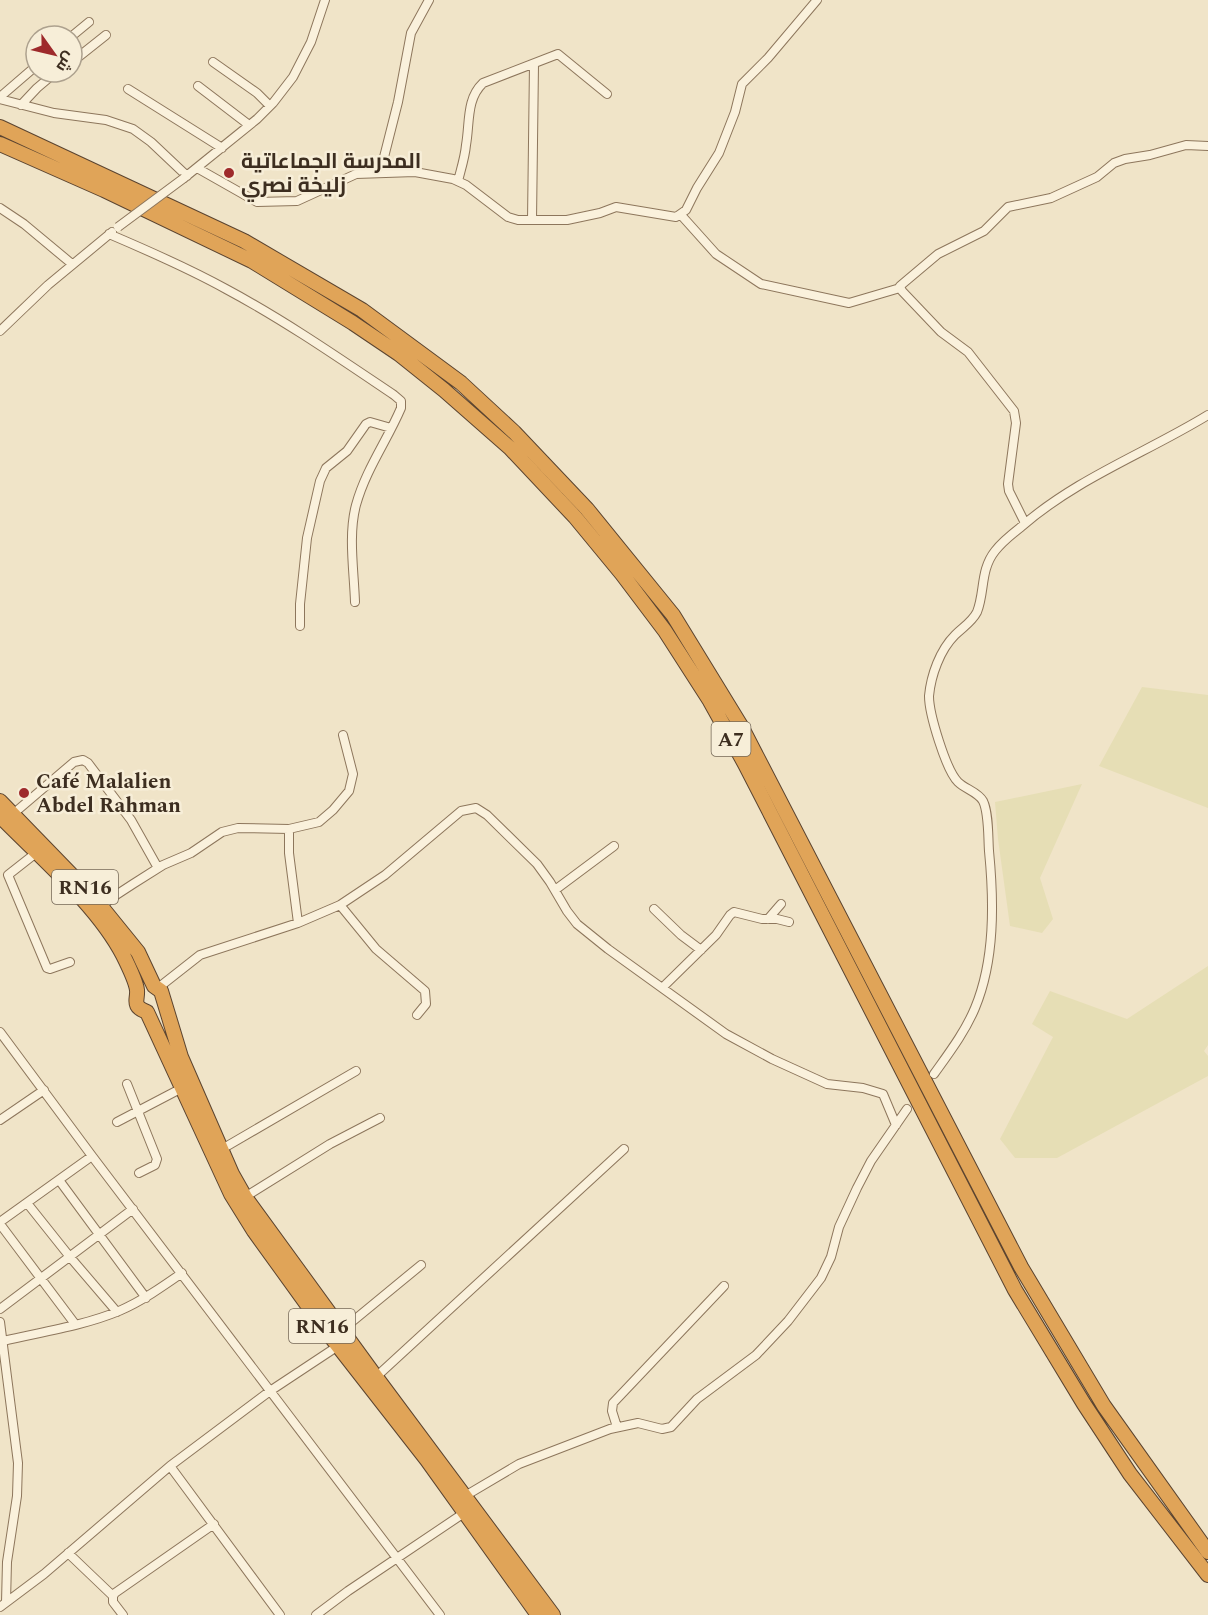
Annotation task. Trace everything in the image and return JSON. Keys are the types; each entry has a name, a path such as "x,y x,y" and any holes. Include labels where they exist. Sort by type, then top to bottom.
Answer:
{"highway":[{"name":"A7","path":"0,127 244,241 362,310 461,383 514,432 601,526 673,615 741,726 1021,1268 1104,1406 1208,1552"},
{"name":"A7","path":"0,144 232,251 353,322 408,361 494,433 575,517 665,631 710,701 1015,1290 1084,1404 1130,1474 1208,1575"},
{"name":"RN16","path":"0,801 6,815 36,853 105,926 124,957 138,991 135,999 137,1004 147,1012 231,1194 276,1263 427,1460 538,1615"},
{"name":"RN16","path":"6,815 102,907 138,952 158,991 181,1057 232,1174 245,1197 553,1615"},
{"path":"138,991 145,985 158,991 159,1008 147,1012"}],"street":[{"path":"0,331 72,264 198,168 270,106 293,77 311,42 325,0"},
{"path":"377,171 383,161 398,102 411,33 429,0"},
{"path":"198,168 256,202 265,203 297,201 356,174 377,171 415,172 458,181 508,217 567,220 616,207 676,217 686,210 696,188 719,153 735,112 742,84 768,58 817,0"},
{"path":"84,26 89,22"},
{"path":"84,52 106,35"},
{"path":"458,181 467,144 469,110 475,92 483,83 553,55 560,55 573,68 608,94"},
{"path":"213,62 257,93 270,106"},
{"path":"532,220 534,64"},
{"path":"24,77 0,98 62,115 106,120 133,129 152,142 186,177"},
{"path":"21,105 40,84"},
{"path":"198,86 249,125"},
{"path":"128,89 222,148"},
{"path":"681,215 716,254 761,284 849,303 900,288 938,254 984,231 1008,207 1051,198 1097,177 1114,163 1125,159 1186,145 1208,146"},
{"path":"0,208 24,224 72,264"},
{"path":"109,234 169,260 228,290 338,357 394,395 402,405 369,469 356,506 353,533 355,602"},
{"path":"900,288 928,320 968,352 1014,411 1016,423 1008,484 1009,491 1026,523"},
{"path":"934,1074 956,1042 975,1008 986,972 991,926 990,858 982,801 957,782 938,737 929,696 934,673 942,654 956,634 976,614 984,575 995,551 1026,523 1091,477 1208,415"},
{"path":"300,626 307,538 323,472 332,461 347,451 366,424 370,422 391,428"},
{"path":"102,907 110,899 158,868 191,853 230,829 289,829 319,822 349,791 353,774 343,735"},
{"path":"6,815 74,762 83,760 88,763 131,820 158,868"},
{"path":"158,991 200,955 298,923 340,905 385,875 453,817 468,808 481,810 537,864 577,924 726,1034 826,1084 863,1088 883,1094 896,1125"},
{"path":"289,829 289,853 298,923"},
{"path":"555,890 614,846"},
{"path":"36,853 4,876 47,968 70,962"},
{"path":"768,919 781,904"},
{"path":"340,905 376,949 425,991 426,1004 417,1015"},
{"path":"654,909 681,935 701,950"},
{"path":"662,988 701,950 734,912 789,922"},
{"path":"0,1032 440,1615"},
{"path":"222,1149 356,1071"},
{"path":"127,1084 157,1159 155,1165 139,1173"},
{"path":"117,1122 182,1088"},
{"path":"0,1120 44,1090"},
{"path":"465,1496 519,1464 617,1427 638,1423 662,1429 671,1427 697,1399 756,1355 807,1299 821,1278 831,1257 839,1227 857,1188 871,1161 907,1109"},
{"path":"245,1197 330,1144 380,1118"},
{"path":"376,1377 624,1149"},
{"path":"75,1324 0,1223 92,1156"},
{"path":"59,1180 146,1298"},
{"path":"27,1203 117,1312"},
{"path":"0,1309 133,1209"},
{"path":"342,1330 422,1265"},
{"path":"3,1341 117,1312 146,1298 182,1273"},
{"path":"617,1427 611,1407 613,1403 724,1286"},
{"path":"0,1322 4,1385 18,1463 3,1604"},
{"path":"3,1604 170,1466 270,1391 338,1346"},
{"path":"170,1466 280,1615"},
{"path":"316,1615 464,1513"},
{"path":"113,1596 214,1524"},
{"path":"68,1552 113,1596 113,1602 123,1615"}],"shaded area":[{"path":"1142,687 1208,695 1208,808 1099,766"},
{"path":"1082,784 1040,878 1053,919 1042,933 1010,926 995,802"},
{"path":"1208,966 1208,1045 1204,1051 1208,1056 1208,1076 1057,1158 1015,1158 1000,1139 1053,1037 1032,1024 1050,991 1127,1019"}],"place":[{"name":"المدرسة الجماعاتية زليخة نصري","path":"229,173"},
{"name":"Café Malalien Abdel Rahman","path":"24,793"}]}
